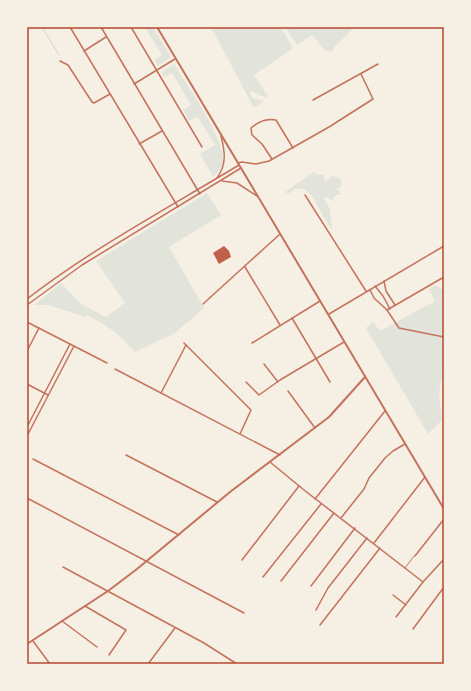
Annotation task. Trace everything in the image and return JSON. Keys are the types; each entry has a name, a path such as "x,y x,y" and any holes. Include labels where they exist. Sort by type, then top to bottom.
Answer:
{"street":[{"path":"70,27 178,208"},
{"path":"101,27 200,194"},
{"path":"131,27 202,147"},
{"path":"157,27 444,509"},
{"path":"84,51 106,37"},
{"path":"134,84 176,59"},
{"path":"60,61 68,65 92,102 94,103 110,94"},
{"path":"313,100 378,64"},
{"path":"27,299 60,275 216,180 239,164 261,164 272,160 373,99 361,74"},
{"path":"272,160 262,144 252,135 251,128 254,126 267,119 276,120 293,148"},
{"path":"139,144 162,131"},
{"path":"216,180 222,171 225,162 221,134"},
{"path":"27,305 82,265 178,208 241,168"},
{"path":"220,182 237,183 258,197"},
{"path":"304,195 366,291"},
{"path":"203,304 280,234"},
{"path":"328,315 374,286 444,246"},
{"path":"245,267 280,325"},
{"path":"389,310 395,305 444,277"},
{"path":"384,281 386,291 395,305"},
{"path":"374,286 383,296 399,328 444,337"},
{"path":"369,290 374,298 389,310"},
{"path":"252,343 320,301"},
{"path":"292,318 330,382"},
{"path":"27,322 107,363"},
{"path":"27,351 39,328"},
{"path":"246,382 258,395 344,342"},
{"path":"184,343 251,410 240,434"},
{"path":"27,428 70,344"},
{"path":"161,393 186,345"},
{"path":"27,436 74,346"},
{"path":"264,364 278,382"},
{"path":"115,369 280,455"},
{"path":"27,644 108,591 148,561 216,502 335,412 365,377"},
{"path":"27,384 48,395"},
{"path":"288,391 315,428"},
{"path":"315,499 385,411"},
{"path":"341,518 364,489 368,478 385,458 405,444"},
{"path":"126,455 216,502"},
{"path":"33,459 179,535"},
{"path":"270,462 321,504 355,528 423,582"},
{"path":"374,543 425,477"},
{"path":"242,560 299,486"},
{"path":"27,498 244,613"},
{"path":"262,577 321,504"},
{"path":"281,581 334,513"},
{"path":"405,568 444,519"},
{"path":"311,586 355,528"},
{"path":"316,610 327,589 367,538"},
{"path":"320,625 380,548"},
{"path":"396,617 423,582 426,582 444,559"},
{"path":"63,567 175,628 237,664"},
{"path":"413,628 444,587"},
{"path":"393,595 406,605"},
{"path":"85,606 126,630 109,655"},
{"path":"62,621 97,647"},
{"path":"148,664 175,628"},
{"path":"33,641 50,664"}],"shaded area":[{"path":"145,27 153,27 171,57 158,66 155,60 162,55"},
{"path":"211,27 281,27 292,47 292,49 254,75 268,96 267,98 251,91 250,93 252,98 264,101 254,108"},
{"path":"285,27 349,27 352,30 335,46 332,52 325,50 312,35 297,45"},
{"path":"174,64 212,126 222,151 223,161 221,168 213,177 200,154 215,145 198,117 189,121 183,110 191,105 172,73 164,77 161,72"},
{"path":"315,171 315,174 324,175 324,181 333,176 341,179 341,187 336,189 340,191 340,195 336,195 332,200 326,197 324,199 330,209 332,231 312,196 304,189 295,189 288,194 285,192"},
{"path":"207,193 221,215 169,247 204,308 175,333 135,352 113,331 87,315 85,317 49,305 34,305 61,283 81,304 106,317 125,303 96,261"},
{"path":"437,285 441,289 444,288 444,365 439,393 442,420 428,434 366,328 373,322 380,331 435,301 429,289"}],"building":[{"path":"224,246 229,251 231,257 219,264 213,253"}],"waterway":[{"path":"42,27 59,55"}]}
